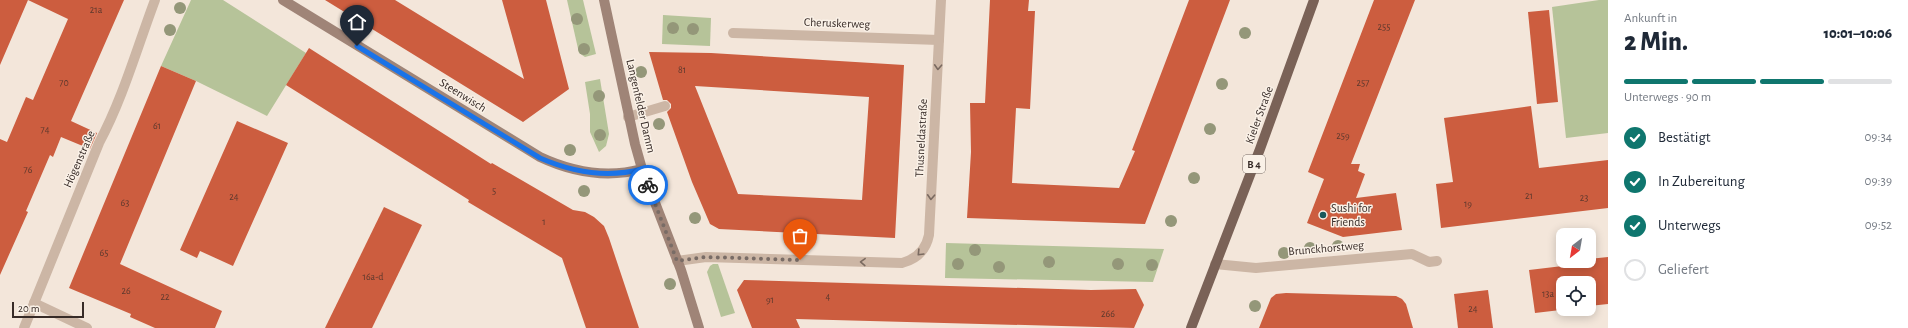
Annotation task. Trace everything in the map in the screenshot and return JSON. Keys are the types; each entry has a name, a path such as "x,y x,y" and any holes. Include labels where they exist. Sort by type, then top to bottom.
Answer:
{"main road":[{"name":"Kieler Straße","path":"1191,328 1260,149 1314,0"}],"street":[{"name":"Högenstraße","path":"24,328 133,62 138,44 155,0"},
{"name":"Steenwisch","path":"283,0 540,158 554,164 584,172 611,174 642,169"},
{"name":"Langenfelder Damm","path":"604,0 628,117 642,169 677,261 699,328"},
{"name":"Thusneldastraße","path":"677,261 706,257 902,263 918,256 924,249 929,235 941,0"},
{"name":"Cheruskerweg","path":"733,32 939,40"},
{"path":"628,117 665,106"},
{"name":"Brunckhorstweg","path":"1215,264 1256,268 1412,254 1429,262 1437,261"},
{"path":"34,303 87,328"}],"green space":[{"path":"191,0 223,0 306,53 267,116 196,81 161,66"},
{"path":"567,0 583,0 596,54 585,57 579,53"},
{"path":"1608,0 1608,133 1566,138 1552,7"},
{"path":"663,15 711,18 710,46 662,44"},
{"path":"600,79 609,134 606,146 599,152 590,132 590,114 585,82"},
{"path":"946,243 1164,249 1153,282 945,278"},
{"path":"713,264 718,264 735,313 721,317 707,272"}],"building":[{"path":"0,0 28,0 0,65"},
{"path":"28,0 124,0 71,121 97,133 90,149 61,137 53,157 50,155 26,211 28,212 0,275 0,139 7,142 26,97 33,100 68,19"},
{"path":"325,0 395,0 524,79 502,0 546,0 569,89 523,122"},
{"path":"990,0 1029,0 1028,11 1035,11 1030,109 1016,108 1012,183 1119,188 1135,151 1132,150 1189,0 1230,0 1145,224 967,218 971,152 970,103 985,103"},
{"path":"1374,0 1415,0 1351,164 1360,164 1358,171 1365,174 1356,198 1396,193 1402,230 1343,237 1307,223 1324,179 1308,172"},
{"path":"1549,10 1558,102 1537,104 1528,12"},
{"path":"309,48 491,164 492,163 573,210 585,212 594,217 604,226 609,238 639,328 586,328 562,258 468,202 469,200 286,85"},
{"path":"649,52 711,53 904,65 895,238 719,229 710,224 692,182 667,112 671,108 671,104 667,100 663,100","holes":["695,86 869,97 862,200 738,194"]},
{"path":"161,66 196,81 120,264 222,311 215,328 155,328 130,317 131,314 69,288"},
{"path":"1531,106 1539,168 1608,160 1608,208 1441,228 1436,184 1453,182 1444,118"},
{"path":"237,121 288,143 233,266 200,251 197,258 180,250"},
{"path":"384,207 422,225 372,328 325,328"},
{"path":"1608,257 1608,304 1596,305 1596,276 1556,276 1556,311 1535,313 1529,270 1556,267 1556,268 1596,268 1596,258"},
{"path":"744,280 1091,290 1136,289 1144,305 1134,328 796,319 800,328 752,328 737,290"},
{"path":"1488,290 1493,328 1458,328 1454,294"},
{"path":"1276,294 1396,296 1402,299 1406,304 1413,328 1259,328 1271,298"}],"way so far":[{"path":"648,185 677,261 706,257 800,260"}],"place":[{"name":"Sushi for Friends","path":"1323,215"}],"route":[{"path":"357,46 540,158 554,164 584,172 611,174 642,169 648,185"}]}
